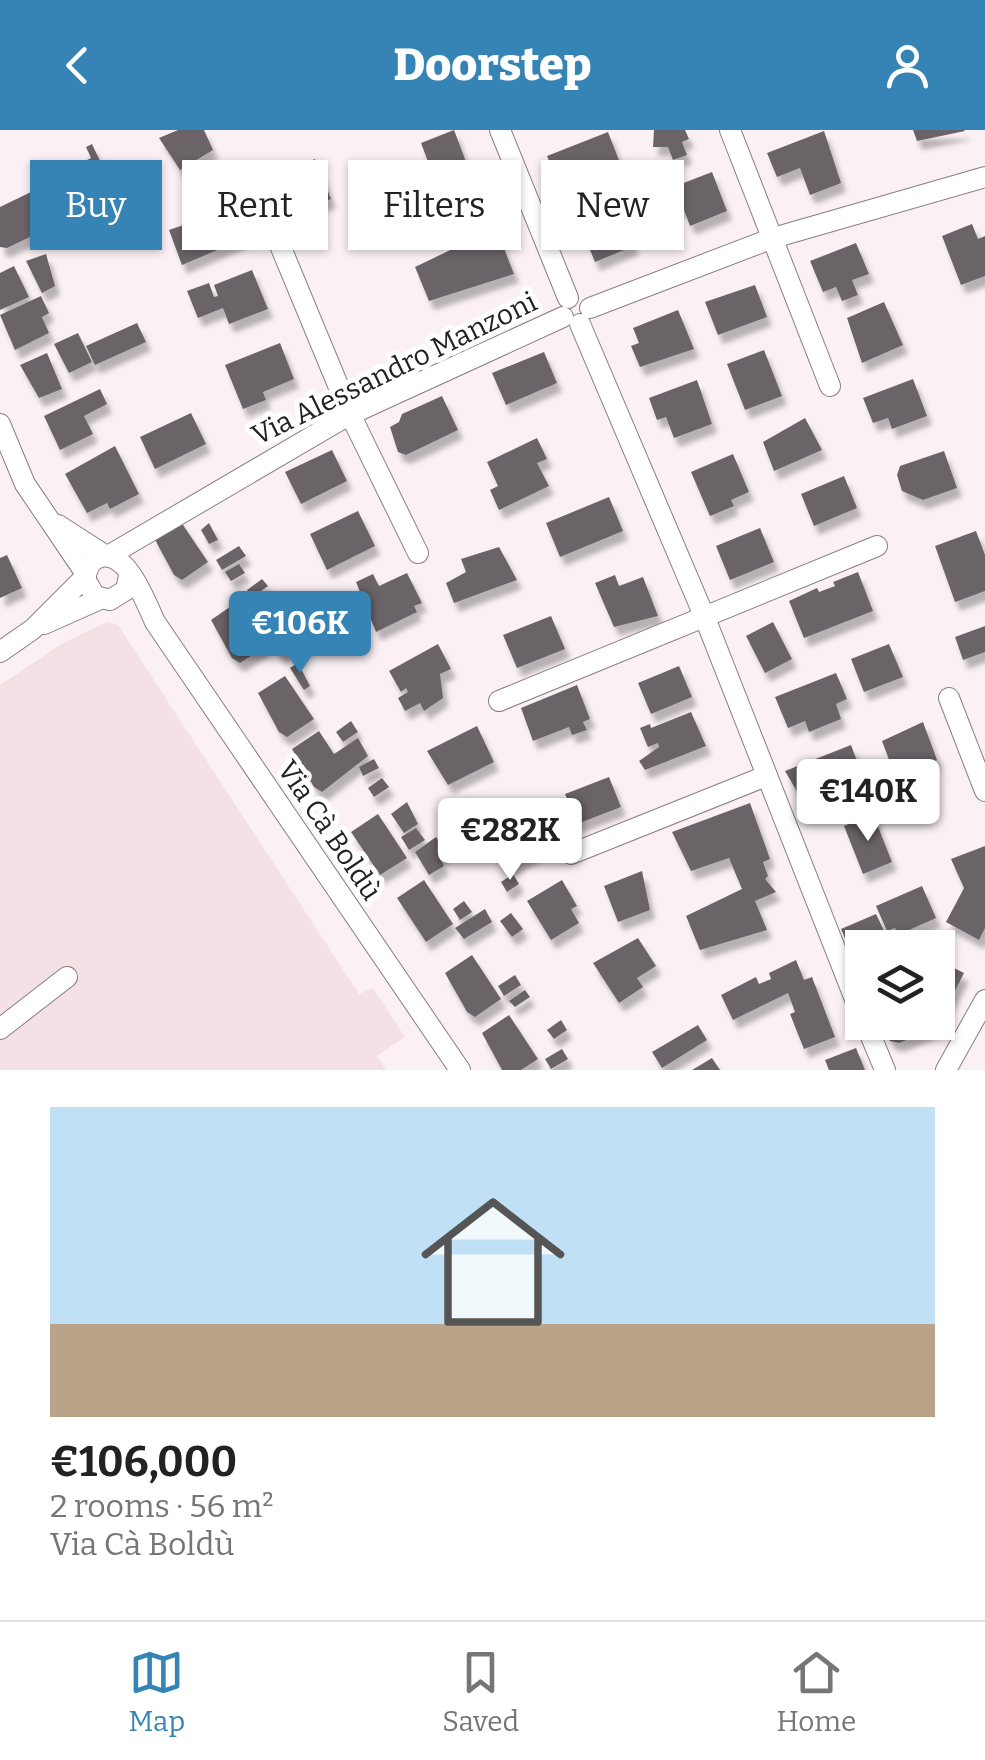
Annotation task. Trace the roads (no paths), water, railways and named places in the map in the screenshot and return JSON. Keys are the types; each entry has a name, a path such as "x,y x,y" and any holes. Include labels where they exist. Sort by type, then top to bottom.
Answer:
{"street":[{"path":"500,130 706,618 845,973"},
{"path":"730,130 830,386"},
{"name":"Via Alessandro Manzoni","path":"107,556 350,414 575,312 773,238 985,177"},
{"path":"282,250 350,414 418,553"},
{"path":"0,424 25,484 86,575 88,588 106,599"},
{"path":"52,521 119,560 129,574"},
{"path":"33,629 126,590 146,531"},
{"path":"499,701 877,546"},
{"path":"0,652 33,629 86,575 93,561 107,556"},
{"name":"Via Cà Boldù","path":"129,574 155,622 460,1070"},
{"name":"Via Cà Boldù","path":"106,599 155,622"},
{"path":"950,698 985,791"},
{"path":"571,854 766,776"},
{"path":"0,1029 67,977"},
{"path":"946,1070 985,1000"},
{"path":"872,1040 885,1070"}]}
